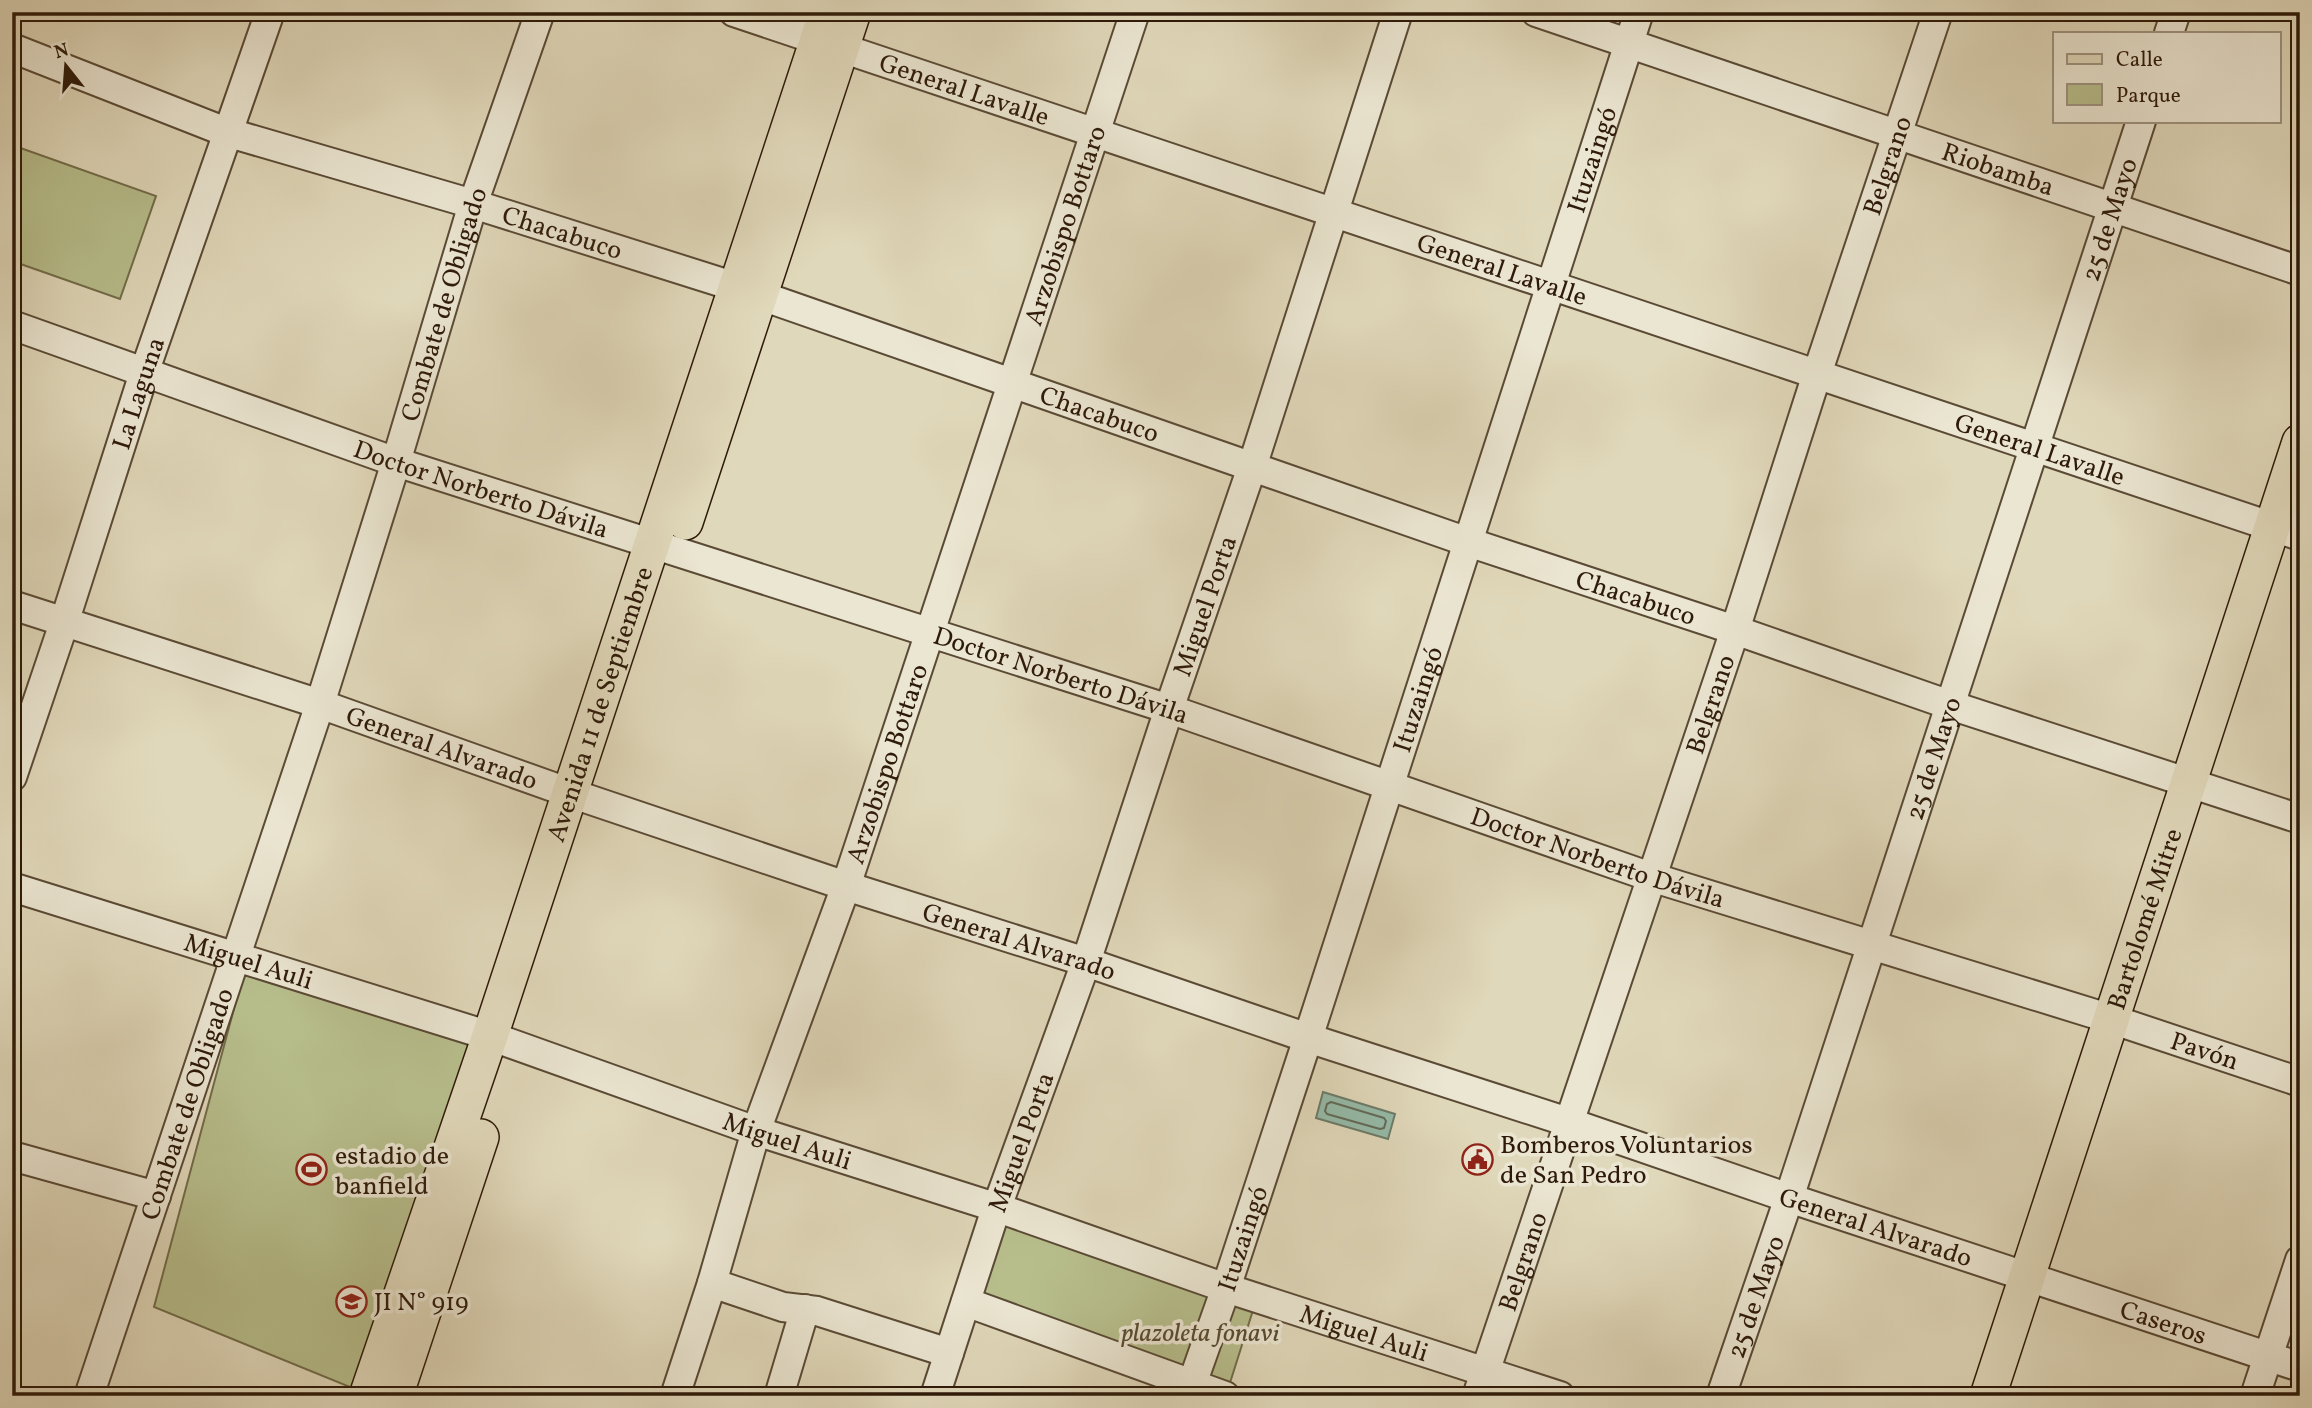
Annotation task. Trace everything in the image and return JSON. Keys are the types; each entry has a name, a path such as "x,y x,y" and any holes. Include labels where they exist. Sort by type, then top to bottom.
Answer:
{"main road":[{"name":"Avenida 11 de Septiembre","path":"395,1396 501,1040 748,291 829,34 853,12"},
{"name":"Bartolomé Mitre","path":"1988,1396 2188,782 2286,531 2300,442"},
{"name":"Avenida 11 de Septiembre","path":"367,1396 501,1040"}],"street":[{"name":"La Laguna","path":"12,777 144,373 270,12"},
{"name":"Combate de Obligado","path":"89,1396 320,704 396,462 472,204 540,12"},
{"name":"General Lavalle","path":"734,12 829,34 1095,132 2286,531"},
{"name":"Arzobispo Bottaro","path":"675,1396 712,1283 756,1130 846,886 1135,12"},
{"name":"Miguel Porta","path":"935,1396 998,1208 1086,962 1252,467 1398,12"},
{"name":"Riobamba","path":"1536,12 2300,271"},
{"name":"Ituzaingó","path":"1192,1384 1308,1038 1639,12"},
{"name":"Belgrano","path":"1481,1383 1735,630 1938,12"},
{"path":"2169,32 2176,12"},
{"name":"Chacabuco","path":"12,48 226,132 472,204 748,291 1468,542 1735,630 1950,705 2300,819"},
{"name":"25 de Mayo","path":"1721,1396 1789,1198 2141,122"},
{"name":"Doctor Norberto Dávila","path":"12,324 396,462 1169,709 1651,877 2111,1019"},
{"name":"General Alvarado","path":"12,605 320,704 581,797 1568,1122 2026,1277"},
{"name":"Miguel Auli","path":"12,887 501,1040 756,1130 998,1208 1226,1288 1481,1383 1560,1396"},
{"name":"Pavón","path":"2111,1019 2300,1082"},
{"path":"12,1156 156,1196"},
{"path":"2255,1396 2300,1260"},
{"name":"Caseros","path":"2026,1277 2300,1367"},
{"path":"712,1283 783,1307 817,1311 949,1353"},
{"path":"966,1302 1225,1396"},
{"path":"779,1396 805,1309"}],"green space":[{"path":"12,145 156,196 120,299 12,261"},
{"name":"estadio de banfield","path":"243,975 476,1033 362,1392 154,1307"},
{"name":"plazoleta fonavi","path":"993,1218 1255,1304 1228,1389 973,1301"}],"water":[{"path":"1323,1092 1395,1114 1388,1139 1316,1118"}],"place":[{"name":"Bomberos Voluntarios de San Pedro","path":"1477,1159"},
{"name":"estadio de banfield","path":"312,1170"},
{"name":"JI N° 919","path":"351,1301"}]}
